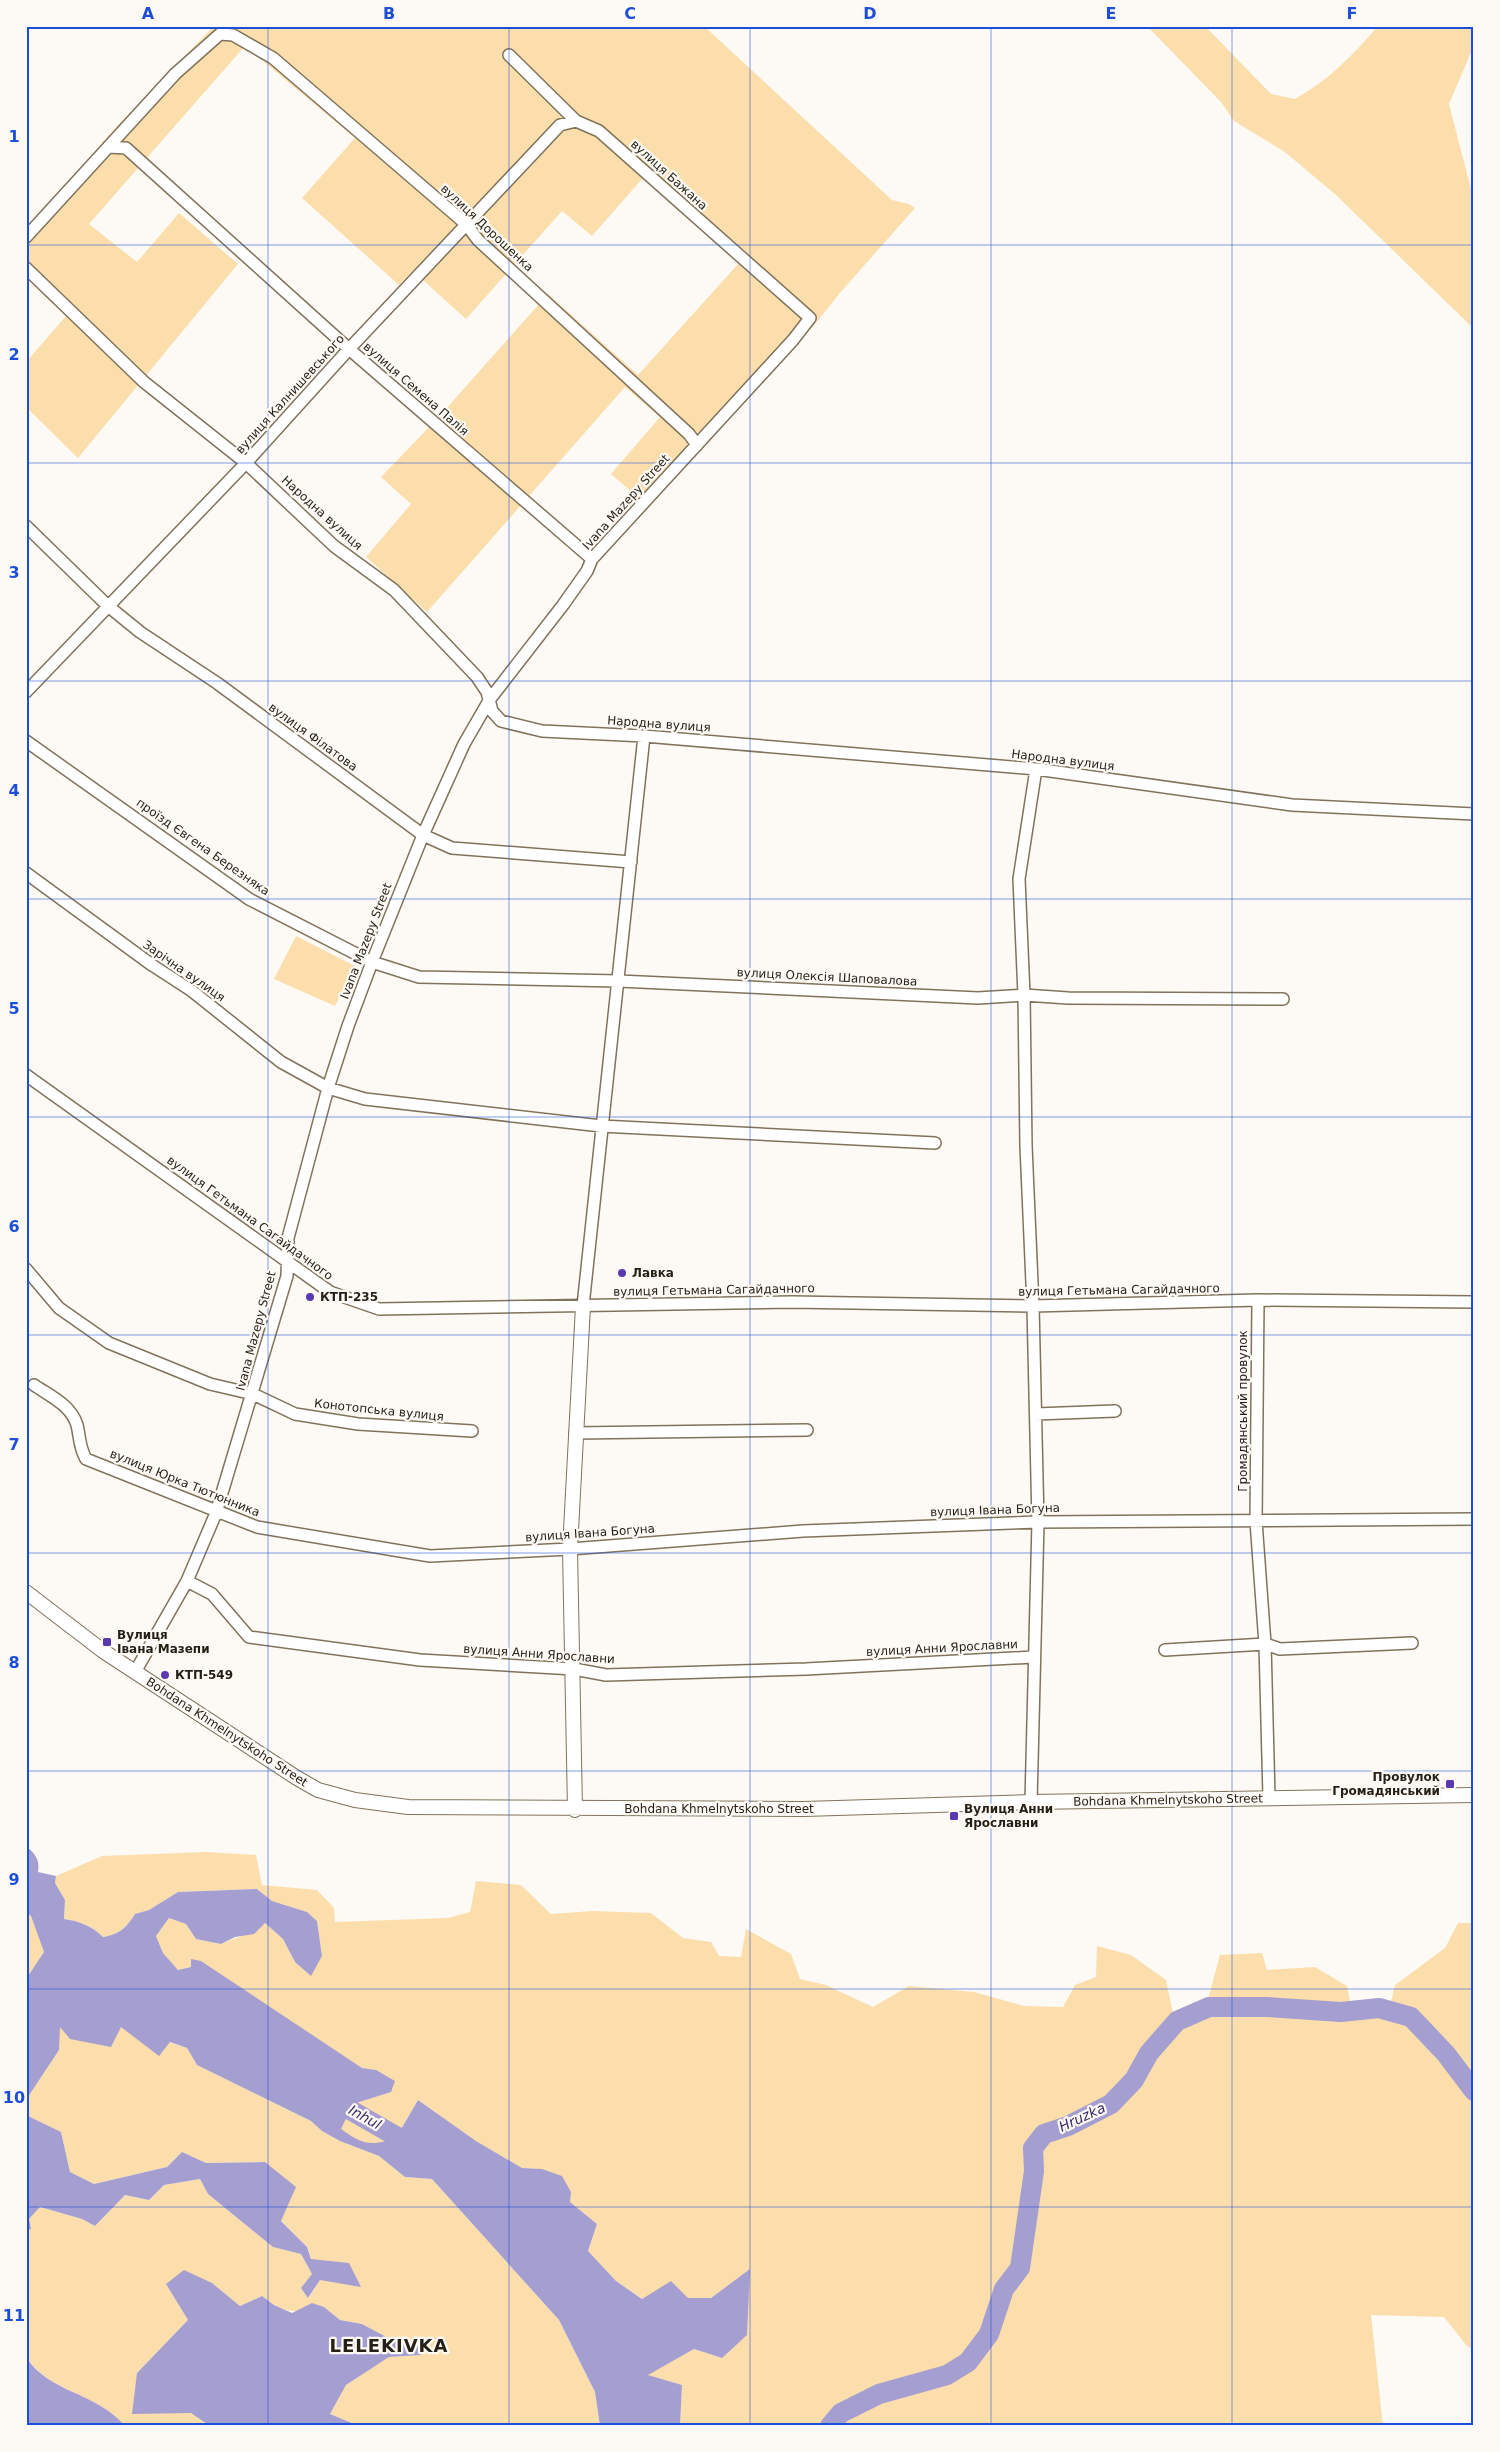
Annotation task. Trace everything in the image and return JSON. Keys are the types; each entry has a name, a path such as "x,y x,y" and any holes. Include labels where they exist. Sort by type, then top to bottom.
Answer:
{"street":[{"name":"вулиця Дорошенка","path":"108,147 175,74 220,34 233,35 273,58 466,224 478,240 617,366 689,434 697,445"},
{"name":"вулиця Бажана","path":"509,55 576,121 598,131 810,318"},
{"name":"вулиця Калнишевського","path":"26,692 246,463 349,349 560,125 576,121"},
{"path":"26,237 108,147"},
{"name":"вулиця Семена Палія","path":"108,147 126,148 349,349 592,559"},
{"name":"Народна вулиця","path":"26,268 144,382 246,463 334,546 394,590 477,677 490,699 492,711 502,721 542,731 644,736 1036,769 1292,805 1474,814"},
{"name":"Ivana Mazepy Street","path":"134,1672 187,1581 216,1513 287,1276 288,1238 328,1088 348,1026 372,962 423,835 464,744 490,699 563,605 587,571 592,559 810,318"},
{"name":"вулиця Філатова","path":"26,526 108,606 140,632 217,683 423,835 452,848 631,862"},
{"path":"575,1810 574,1669 570,1550 583,1306 644,736"},
{"name":"проїзд Євгена Березняка","path":"26,741 248,899 372,962"},
{"path":"1031,1802 1038,1522 1033,1306 1026,1146 1024,995 1019,879 1036,769"},
{"name":"Зарічна вулиця","path":"26,873 152,965 192,991 282,1062 328,1088"},
{"name":"вулиця Олексія Шаповалова","path":"372,962 419,977 619,981 978,998 1024,995 1068,998 1283,999"},
{"name":"вулиця Гетьмана Сагайдачного","path":"26,1075 330,1292 380,1308 792,1302 1033,1306 1258,1300 1474,1302"},
{"path":"328,1088 364,1099 601,1126 935,1143"},
{"name":"Конотопська вулиця","path":"26,1269 59,1308 109,1343 210,1384 253,1394 295,1414 358,1424 472,1431"},
{"name":"Громадянський провулок","path":"1258,1300 1256,1521 1265,1644 1269,1798"},
{"name":"вулиця Юрка Тютюнника","path":"34,1385 64,1405 71,1413 77,1425 80,1450 86,1459 257,1528 430,1556 517,1551"},
{"path":"1036,1414 1115,1411"},
{"path":"576,1433 807,1430"},
{"name":"вулиця Івана Богуна","path":"517,1551 570,1550 804,1531 1038,1522 1474,1519"},
{"name":"вулиця Анни Ярославни","path":"187,1581 212,1594 248,1637 420,1660 574,1669 606,1675 758,1671 1034,1657"},
{"name":"Bohdana Khmelnytskoho Street","path":"26,1592 103,1651 270,1762 318,1790 355,1800 408,1807 575,1810 804,1809 1031,1802 1474,1795"},
{"path":"1165,1650 1265,1644 1280,1649 1412,1643"}],"shaded area":[{"path":"214,26 704,26 892,200 909,204 915,208 815,324 648,506 611,474 660,417 625,387 427,612 366,557 411,504 381,477 436,420 548,294 638,375 748,253 649,171 592,236 562,211 466,319 413,271 399,285 302,198 355,138 245,46 89,224 137,262 179,213 238,264 78,458 26,407 26,362 66,316 26,278 26,229 119,124"},
{"path":"1147,26 1205,26 1271,94 1295,99 1319,84 1340,66 1378,26 1474,26 1474,45 1449,104 1474,201 1474,329 1336,195 1285,152 1234,121 1221,102"},
{"path":"296,936 355,966 335,1006 274,979"},
{"path":"26,1846 36,1857 38,1872 56,1876 55,1883 65,1900 64,1919 85,1925 103,1937 118,1932 129,1923 135,1914 149,1910 178,1892 257,1889 272,1901 307,1912 317,1921 322,1956 311,1976 295,1962 283,1939 265,1923 254,1934 235,1937 221,1944 196,1939 186,1924 169,1918 156,1936 163,1953 178,1970 191,1967 191,1959 201,1961 362,2068 376,2070 395,2081 391,2092 353,2104 341,2129 355,2138 373,2143 396,2138 418,2100 476,2141 522,2168 542,2169 562,2176 571,2192 570,2202 597,2224 588,2251 616,2281 642,2299 671,2281 688,2298 711,2298 750,2269 747,2335 722,2358 694,2349 648,2375 682,2385 680,2426 600,2426 595,2392 559,2320 432,2179 405,2177 379,2156 340,2141 322,2131 311,2121 197,2065 187,2048 170,2042 159,2056 121,2027 111,2047 70,2039 60,2027 59,2050 26,2100 26,1979 44,1952 31,1916 26,1911"},
{"path":"207,1852 256,1855 262,1885 317,1890 334,1908 335,1922 448,1918 470,1912 476,1881 521,1885 551,1914 592,1911 651,1913 683,1938 711,1942 719,1956 741,1957 746,1929 791,1954 800,1979 826,1985 873,2007 909,1986 974,1992 1024,2006 1063,2007 1075,1985 1096,1977 1097,1946 1131,1955 1166,1980 1174,2018 1207,2003 1220,1955 1262,1953 1267,1970 1315,1967 1347,1986 1351,2008 1390,2006 1395,1985 1445,1948 1458,1923 1474,1923 1474,2350 1467,2346 1444,2317 1371,2315 1383,2426 680,2426 682,2385 647,2375 694,2349 722,2358 749,2270 711,2298 643,2299 616,2281 588,2251 597,2224 570,2202 542,2169 522,2168 476,2141 418,2100 396,2138 372,2144 355,2139 340,2129 353,2104 391,2092 376,2070 362,2068 191,1967 178,1970 163,1953 156,1936 169,1918 186,1924 196,1939 221,1944 260,1928 265,1923 283,1939 295,1962 322,1956 317,1921 307,1912 272,1901 257,1889 178,1892 149,1910 135,1914 129,1923 118,1932 103,1937 85,1925 64,1919 65,1900 55,1883 56,1876 102,1856"},
{"path":"26,1911 31,1916 44,1952 26,1979"},
{"path":"59,2026 121,2027 187,2048 197,2065 311,2121 322,2131 340,2141 379,2156 405,2177 432,2179 559,2320 595,2392 600,2426 359,2426 330,2414 346,2385 389,2357 421,2355 425,2348 392,2340 362,2324 340,2320 324,2307 298,2311 285,2310 262,2296 240,2306 212,2283 166,2284 188,2320 137,2373 168,2413 191,2413 210,2426 125,2426 113,2415 87,2398 47,2378 26,2356 26,2230 30,2229 29,2219 40,2207 82,2219 95,2226 125,2195 149,2200 164,2185 200,2179 208,2194 273,2247 301,2254 312,2274 309,2298 320,2280 307,2247 281,2220 265,2162 206,2163 182,2152 167,2167 94,2184 70,2172 61,2132 26,2115 26,2100 59,2050"},
{"path":"26,2115 61,2132 70,2172 94,2184 167,2167 182,2152 206,2163 265,2162 296,2187 281,2221 307,2247 311,2259 349,2263 361,2287 320,2280 308,2298 301,2288 312,2274 301,2254 273,2247 208,2194 200,2179 164,2185 149,2200 125,2195 95,2226 82,2219 40,2207 29,2219 31,2229 26,2230"},
{"path":"184,2270 212,2283 240,2306 262,2296 274,2305 292,2313 312,2303 324,2307 340,2320 362,2324 392,2340 425,2348 421,2355 389,2357 346,2385 330,2414 359,2426 210,2426 191,2413 132,2414 137,2373 188,2320 166,2284"},
{"path":"26,2357 47,2378 100,2406 125,2426 26,2426"}],"waterway":[{"name":"Hruzka","path":"830,2426 841,2413 879,2394 947,2375 968,2362 989,2334 1004,2289 1020,2268 1034,2171 1033,2148 1044,2134 1068,2126 1111,2104 1134,2080 1149,2053 1177,2021 1209,2007 1267,2007 1341,2012 1379,2008 1411,2017 1446,2054 1474,2091"},
{"name":"Inhul","path":"326,2096 420,2150"}],"place":[{"name":"Лавка","path":"622,1273"},
{"name":"КТП-235","path":"310,1297"},
{"name":"Вулиця Івана Мазепи","path":"107,1642"},
{"name":"КТП-549","path":"165,1675"},
{"name":"Провулок Громадянський","path":"1450,1784"},
{"name":"Вулиця Анни Ярославни","path":"954,1816"}],"district":[{"name":"LELEKІVKA","path":"389,2346"}]}
